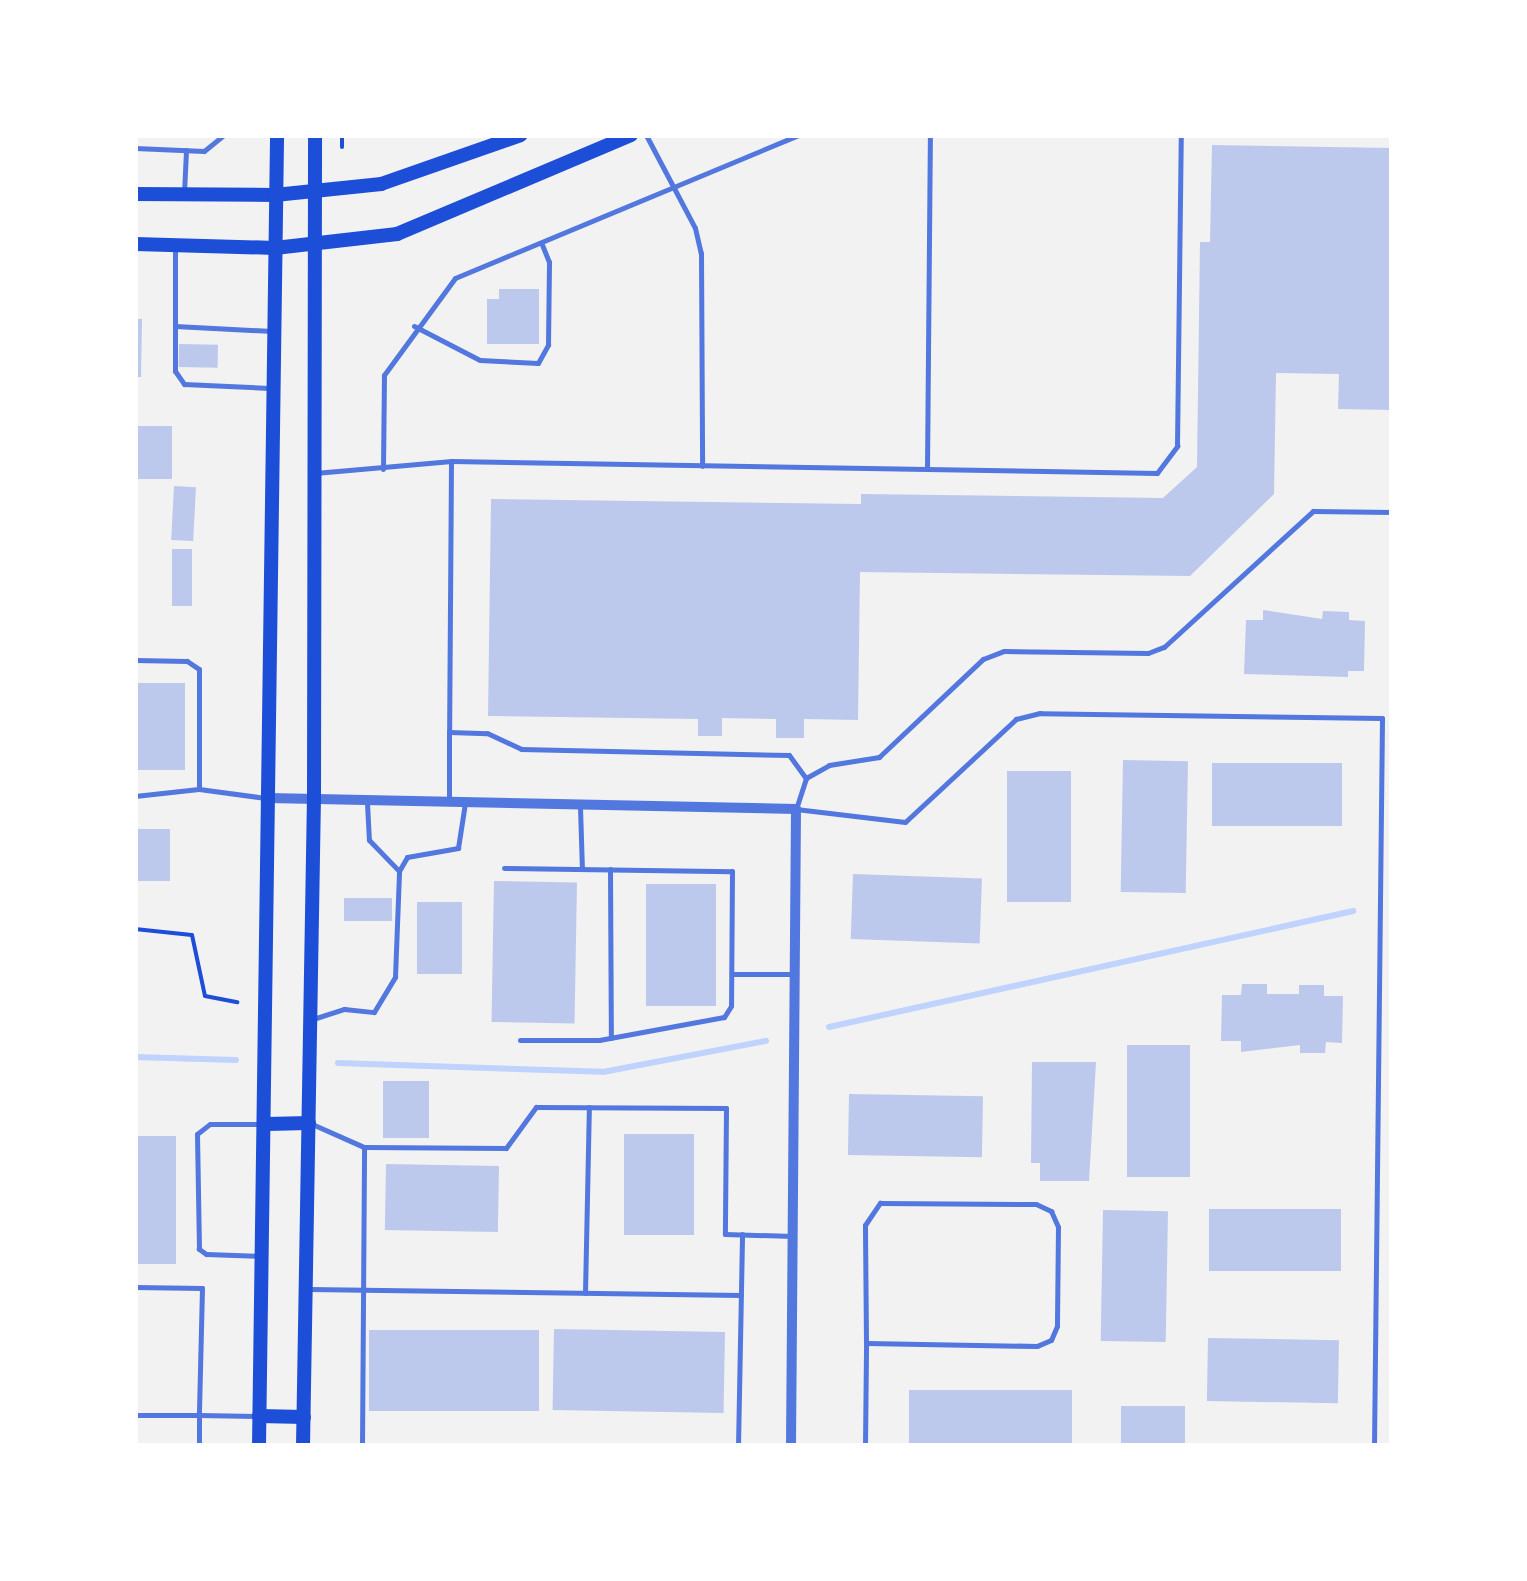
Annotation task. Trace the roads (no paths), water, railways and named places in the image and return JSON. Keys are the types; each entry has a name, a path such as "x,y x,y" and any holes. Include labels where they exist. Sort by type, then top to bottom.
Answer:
{"main road":[{"path":"259,1446 277,135"},
{"path":"303,1446 314,800 315,135"},
{"path":"135,194 314,192 419,176 521,135"},
{"path":"135,244 276,248 430,224 631,135"},
{"path":"266,1124 309,1123"},
{"path":"259,1416 304,1416"}],"street":[{"path":"268,798 796,808 791,1446"}],"lane":[{"path":"135,148 204,151 224,135"},
{"path":"646,135 695,228 701,253 702,466"},
{"path":"383,468 384,375 414,326 455,278 799,135"},
{"path":"927,469 930,135"},
{"path":"312,473 451,461 1156,473 1177,446 1181,135"},
{"path":"183,196 186,150"},
{"path":"176,245 175,370 184,384 276,389"},
{"path":"414,326 480,360 538,363 548,345 550,262 542,245"},
{"path":"176,326 277,331"},
{"path":"449,800 451,461"},
{"path":"1374,1446 1382,718 1040,713 1016,718 930,807 906,822 796,808 806,778 829,765 880,758 983,660 1004,652 1148,653 1164,647 1313,511 1392,512"},
{"path":"135,660 187,661 199,669 199,789"},
{"path":"449,732 487,733 521,749 789,754 806,778"},
{"path":"135,796 199,789 268,798"},
{"path":"367,800 369,840 399,871"},
{"path":"310,1020 344,1009 374,1012 396,977 399,871 408,856 458,848 466,801"},
{"path":"580,804 582,868"},
{"path":"504,868 732,871 732,974 724,1016 611,1038 520,1040"},
{"path":"610,869 611,1038"},
{"path":"732,974 795,974"},
{"path":"309,1123 364,1147 506,1148 536,1106 726,1108 725,1234 794,1236"},
{"path":"585,1293 589,1107"},
{"path":"263,1256 199,1249 197,1134 210,1124 266,1124"},
{"path":"362,1446 364,1147"},
{"path":"865,1446 865,1225 880,1203 1036,1204 1051,1212 1058,1227 1057,1326 1051,1340 1038,1346 866,1343"},
{"path":"738,1446 742,1234"},
{"path":"135,1287 202,1288 199,1446"},
{"path":"306,1290 741,1294"},
{"path":"135,1415 259,1416"}],"waterway":[{"path":"829,1027 1353,911"},
{"path":"338,1063 603,1072 766,1041"},
{"path":"135,1057 236,1060"}]}
